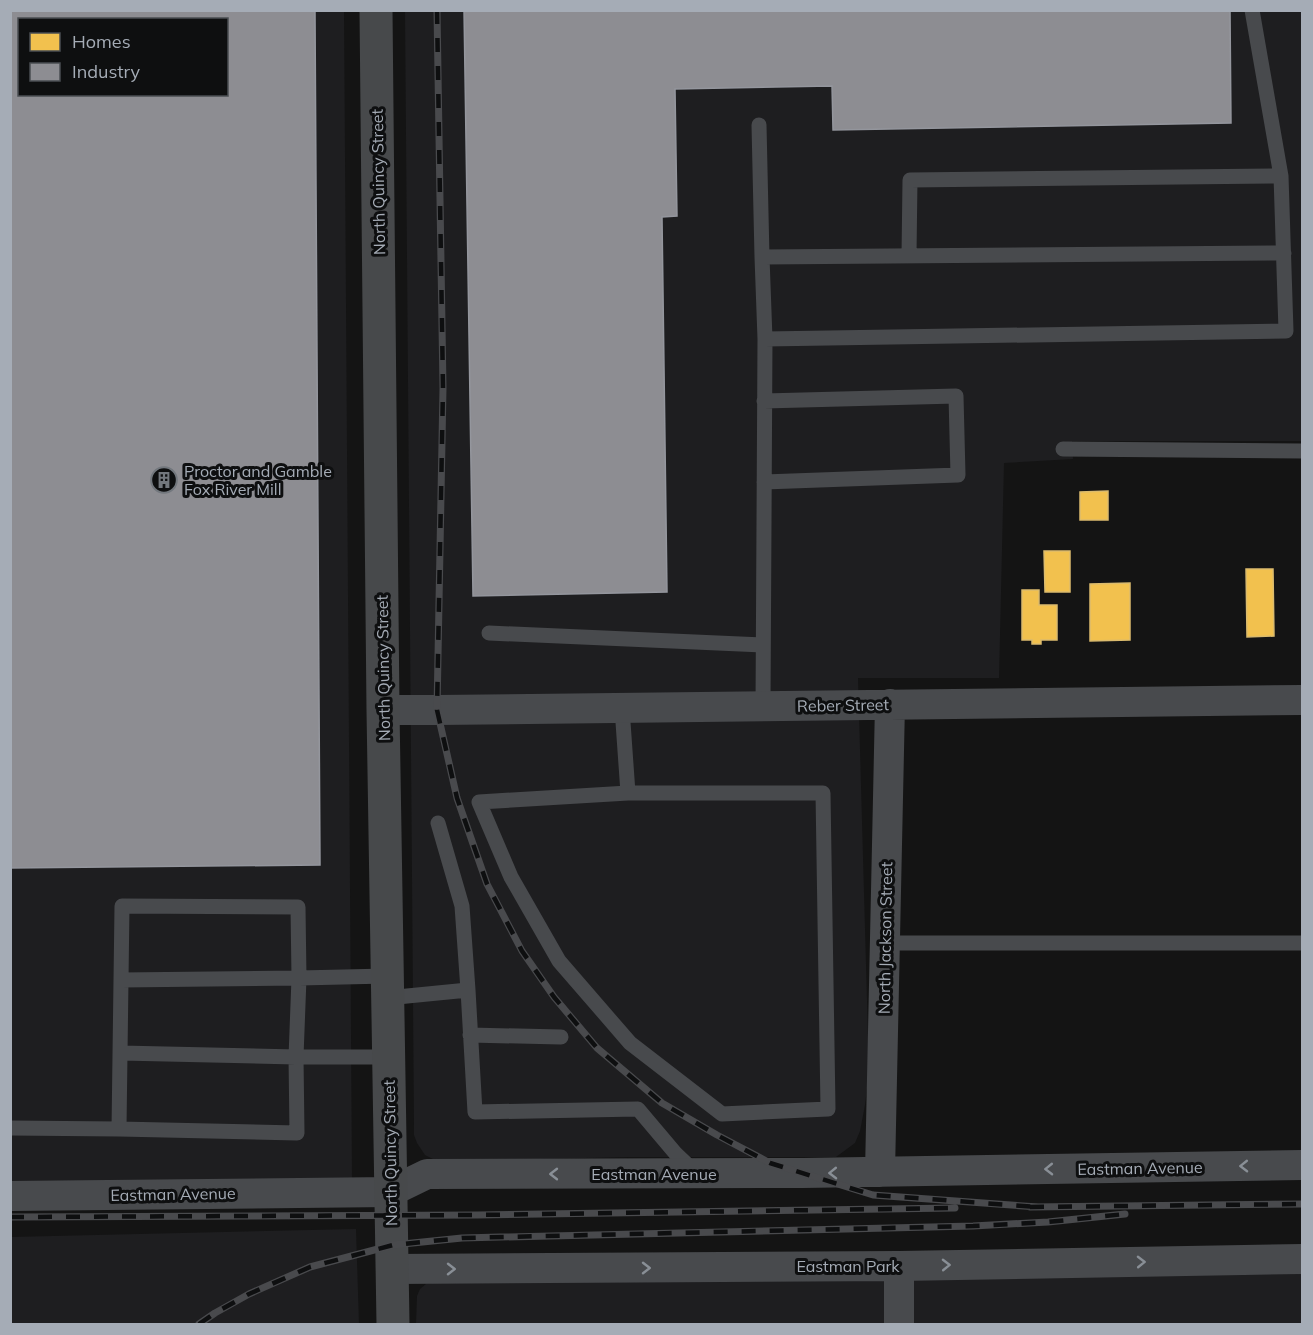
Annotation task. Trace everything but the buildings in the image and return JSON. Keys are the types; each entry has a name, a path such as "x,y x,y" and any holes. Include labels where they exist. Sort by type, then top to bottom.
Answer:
{"street":[{"name":"North Quincy Street","path":"376,10 383,710 393,1324"},
{"name":"Reber Street","path":"383,710 1302,700"},
{"name":"North Jackson Street","path":"880,1172 890,704"},
{"name":"Eastman Avenue","path":"10,1196 390,1192 428,1174 696,1174 1302,1165"},
{"name":"Eastman Park","path":"393,1269 899,1266 1302,1259"},
{"path":"899,1266 900,1324"}],"lane":[{"path":"765,339 1286,331 1281,176 1252,10"},
{"path":"759,125 765,339 763,706"},
{"path":"909,255 910,180 1281,176"},
{"path":"762,257 1284,253"},
{"path":"764,401 956,396 958,474 764,482"},
{"path":"1064,449 1302,451"},
{"path":"489,633 763,645"},
{"path":"622,708 628,793"},
{"path":"628,793 823,793 828,1109 722,1114 630,1043 559,961 511,877 479,802 628,793"},
{"path":"438,823 462,906 476,1112 638,1109 696,1174"},
{"path":"10,1128 297,1133 298,907 122,906 119,1129"},
{"path":"884,944 1302,943"},
{"path":"121,980 299,978 387,987 468,990"},
{"path":"470,1035 561,1036"},
{"path":"121,1053 388,1057"}],"shaded area":[{"name":"Proctor and Gamble Fox River Mill","path":"10,11 344,11 352,1180 11,1187"},
{"path":"405,11 1302,11 1302,441 1072,441 1073,459 1004,463 999,678 858,678 869,1072 860,1131 855,1143 836,1157 630,1157 448,1161 435,1160 425,1155 417,1143 414,1135"},
{"path":"356,1229 359,1324 11,1324 11,1237"},
{"path":"1302,1274 1302,1324 416,1324 417,1296 420,1289 432,1283"}],"railway":[{"path":"437,10 443,388 437,710 457,798 487,884 522,951 554,997 597,1048 662,1103 770,1163 873,1195 1038,1207"},
{"path":"1030,1207 1302,1204"},
{"path":"10,1217 477,1215 955,1208"},
{"path":"199,1324 249,1294 310,1267 393,1245 462,1238 973,1226 1048,1222 1125,1214"}],"place":[{"name":"Proctor and Gamble Fox River Mill","path":"164,480"}]}
